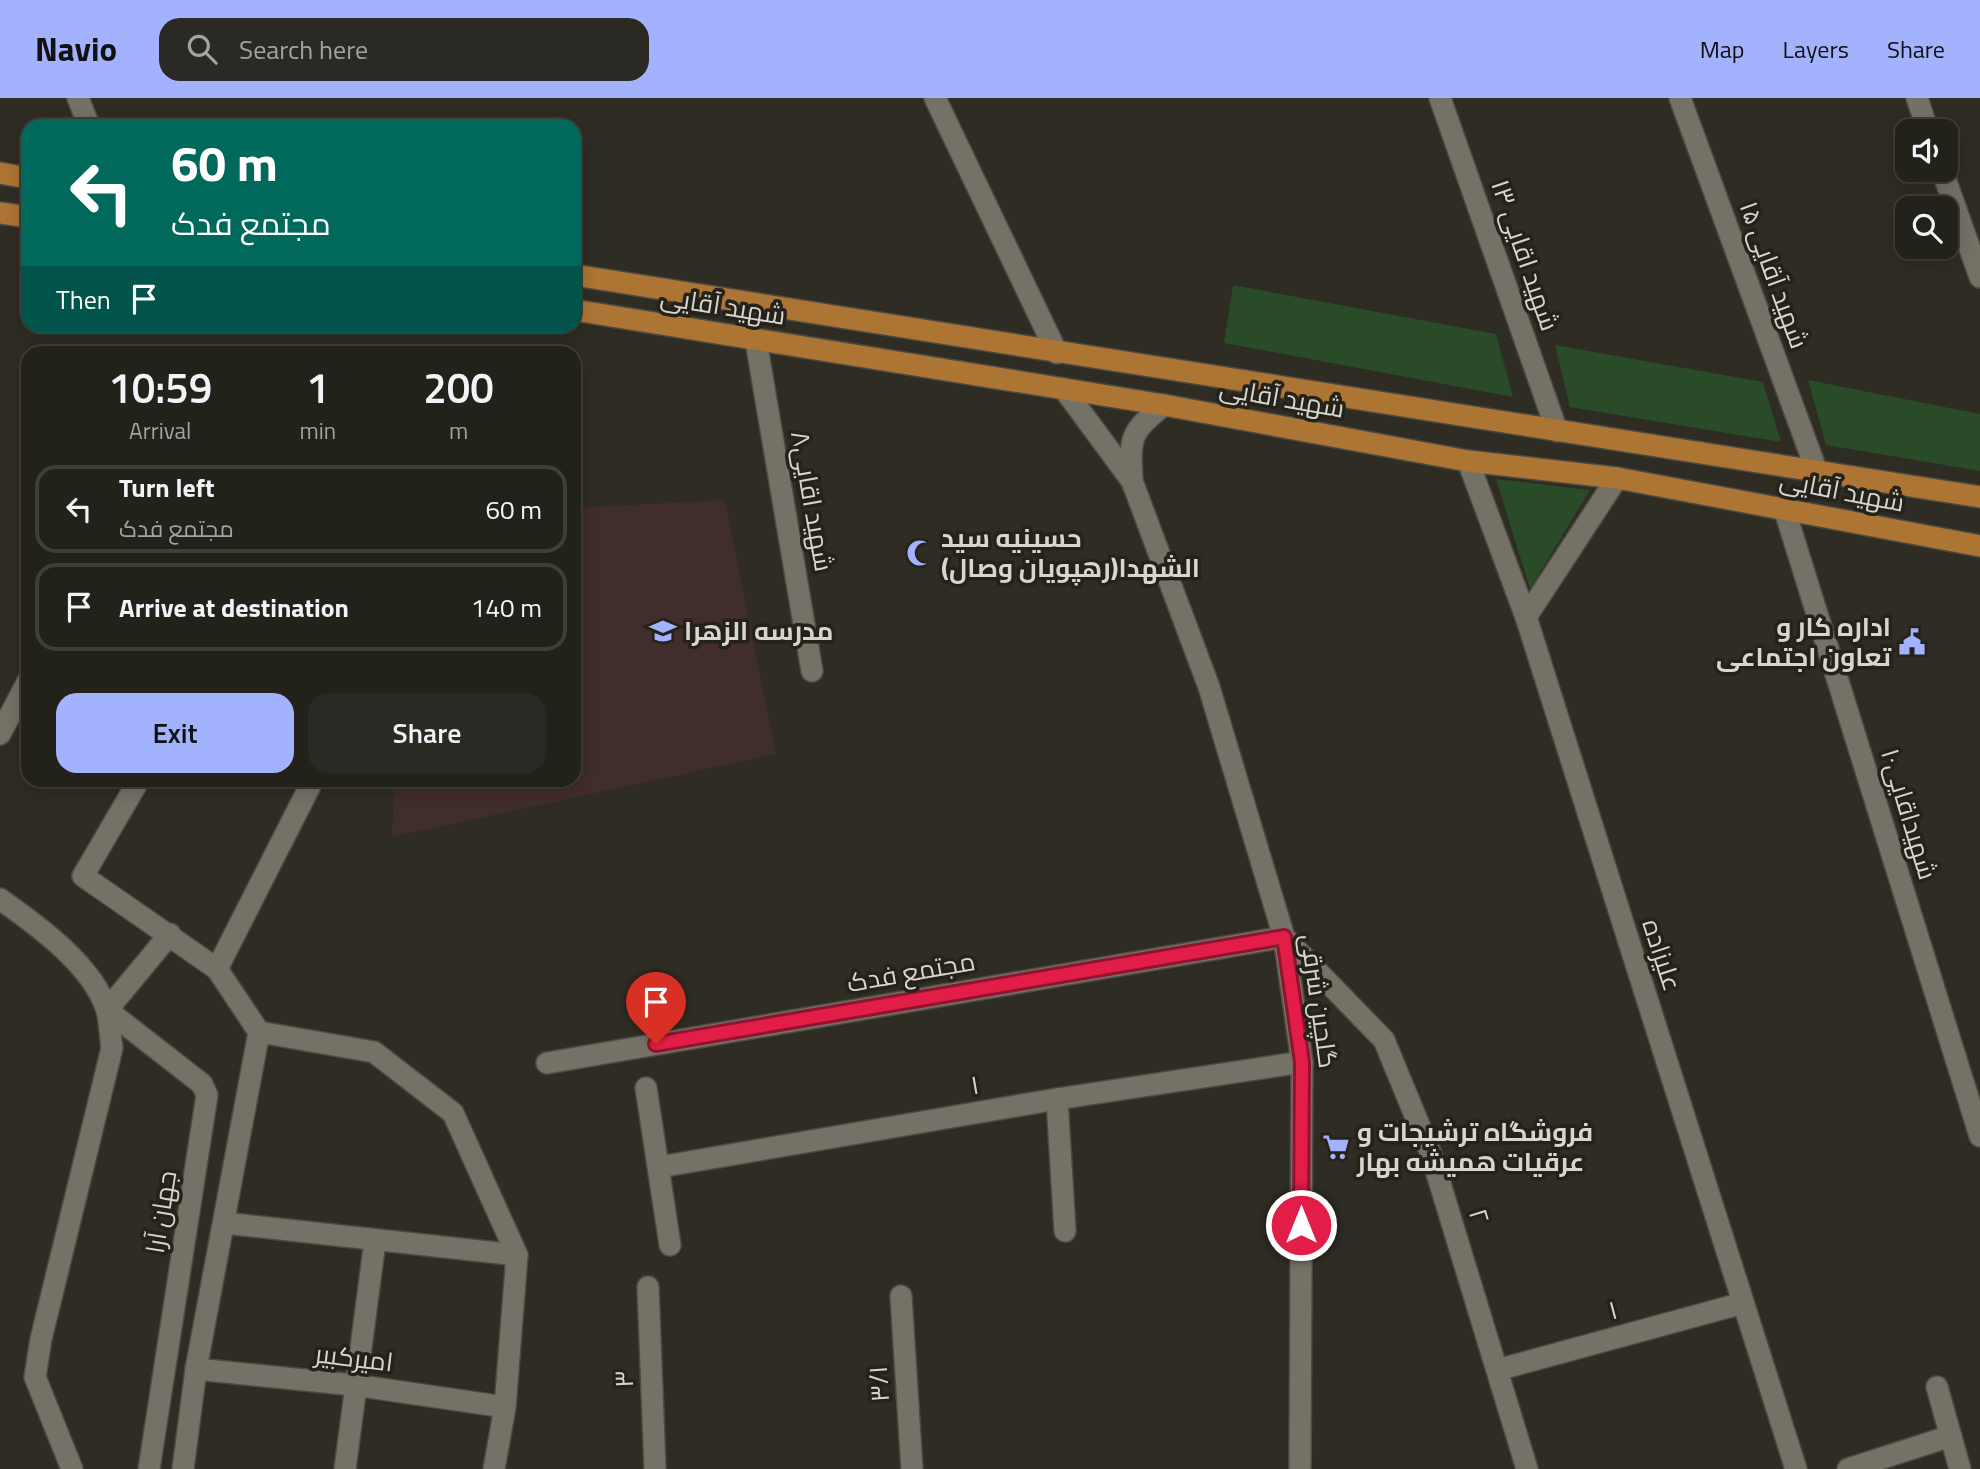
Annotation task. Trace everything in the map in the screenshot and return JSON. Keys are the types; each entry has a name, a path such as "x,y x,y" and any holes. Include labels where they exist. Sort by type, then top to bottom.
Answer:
{"main road":[{"path":"0,173 21,177"},
{"path":"0,213 21,216"},
{"name":"شهید آقایی","path":"581,276 1980,497"},
{"name":"شهید آقایی","path":"581,311 1164,405 1468,461 1617,478 1980,545"}],"street":[{"path":"78,98 86,119"},
{"name":"شهید اقایی ۱۳","path":"1440,98 1557,431"},
{"name":"شهید آقایی ۱۵","path":"1680,98 1817,472"},
{"path":"1917,98 1924,119"},
{"path":"943,100 1057,353"},
{"path":"1946,182 1980,277"},
{"name":"شهید اقایی۸","path":"756,341 812,671"},
{"path":"1064,389 1132,481"},
{"path":"1132,481 1131,450 1138,426 1164,405"},
{"name":"علیزاده","path":"1468,461 1526,617 1796,1469"},
{"path":"1526,617 1617,478"},
{"name":"گلچین شرقی","path":"1132,481 1209,687 1284,937 1302,1062 1300,1469"},
{"name":"شهیداقایی۱۰","path":"1784,508 1980,1136"},
{"path":"0,734 21,694"},
{"path":"135,787 83,876 217,968 259,1032 196,1369 183,1469"},
{"path":"217,968 309,787"},
{"name":"جهان آرا","path":"0,899 29,919 88,973 107,1010 112,1048 41,1339 35,1377 72,1469"},
{"path":"107,1010 170,934"},
{"name":"مجتمع فدک","path":"547,1063 1284,937"},
{"name":"۲","path":"1284,937 1384,1040 1431,1154 1527,1469"},
{"name":"جهان آرا","path":"107,1010 202,1084 207,1094 149,1469"},
{"path":"259,1032 374,1052 453,1113 517,1255 505,1407 494,1469"},
{"name":"۱","path":"659,1167 1057,1099 1302,1062"},
{"path":"646,1088 670,1245"},
{"path":"1057,1099 1065,1231"},
{"path":"224,1223 517,1255"},
{"path":"345,1469 375,1241"},
{"name":"۳","path":"648,1287 656,1469"},
{"name":"۳/۱","path":"901,1296 912,1469"},
{"name":"۱","path":"1497,1370 1743,1303"},
{"name":"امیرکبیر","path":"196,1369 354,1385 505,1407"},
{"path":"1937,1387 1960,1469"},
{"path":"1848,1469 1951,1436"}],"shaded area":[{"name":"مدرسه الزهرا","path":"725,500 776,754 392,837 394,787 581,787 581,508"}],"green space":[{"path":"1233,285 1496,334 1513,397 1224,343"},
{"path":"1555,345 1763,382 1781,442 1570,407"},
{"path":"1808,380 1980,414 1980,471 1826,445"},
{"path":"1496,479 1590,490 1530,589"}],"place":[{"name":"حسینیه سید الشهدا(رهپویان وصال)","path":"920,553"},
{"name":"مدرسه الزهرا","path":"663,631"},
{"name":"اداره کار و تعاون اجتماعی","path":"1912,642"},
{"name":"فروشگاه ترشیجات و عرقیات همیشه بهار","path":"1336,1147"}],"route":[{"path":"656,1044 1284,937 1302,1062 1301,1225"}]}
